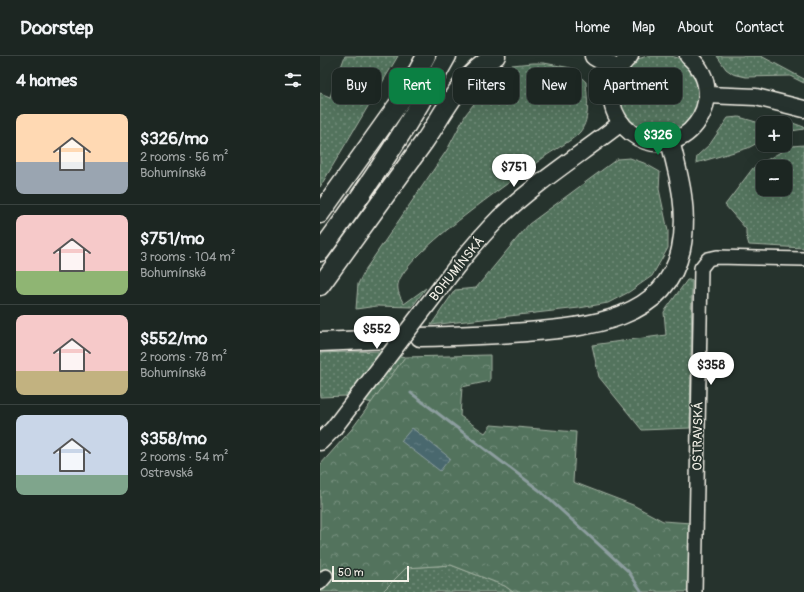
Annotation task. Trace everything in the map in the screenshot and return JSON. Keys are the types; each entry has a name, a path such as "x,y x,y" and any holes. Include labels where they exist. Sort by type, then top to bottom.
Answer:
{"highway":[{"path":"320,214 404,96 426,56"},
{"path":"320,252 350,212 420,105 447,56"},
{"path":"320,286 464,83 481,66 496,56"},
{"path":"595,56 615,68"},
{"path":"420,337 476,336 583,326 612,319 641,306 660,290 667,281 680,255 683,229 682,192 670,141"},
{"path":"320,342 388,340"}],"main road":[{"path":"620,68 630,56"},
{"path":"612,104 614,111 621,123 634,136 643,140 661,142 670,141 683,136 694,127 705,109 707,95 701,70 688,56"},
{"path":"707,95 756,97 804,109"},
{"name":"BOHUMÍNSKÁ","path":"320,442 333,429 470,249 500,217 544,181 621,123"}],"street":[{"name":"OSTRAVSKÁ","path":"695,592 701,268 708,259 716,257 804,259"}],"green space":[{"path":"345,56 398,56 391,68 389,68 389,71 381,85 381,68 341,68"},
{"path":"647,56 671,56 678,58 689,66 697,78 700,106 685,129 658,138 633,129 618,104 682,104 682,68 627,68 638,59"},
{"path":"717,56 761,56 804,79 804,83 790,76 746,77 733,74 726,69"},
{"path":"544,63 571,68 527,68 527,104 581,104 581,77 586,82 587,114 586,121 580,132 489,197 441,235 420,254 405,270 398,284 399,294 404,304 426,288 412,307 377,306 356,309 358,284 365,270 447,150 466,114 474,104 519,104 519,68 508,68 512,65"},
{"path":"332,92 332,104 369,104 320,187 320,93 330,97"},
{"path":"739,117 756,122 756,144 748,148 696,163 697,156 710,144 728,118"},
{"path":"792,123 804,127 804,129 792,131"},
{"path":"804,145 804,248 749,245 746,229 725,205 753,168 756,166 756,196 792,196 792,160 767,160 781,152 792,152 792,146"},
{"path":"630,158 644,163 660,172 659,189 668,231 668,248 652,276 629,292 608,303 579,308 431,325 455,290 476,288 529,224 617,159"},
{"path":"687,280 692,280 690,428 642,430 599,377 592,345 666,335 664,312"},
{"path":"380,351 405,357 372,403 346,396 320,397 320,353"},
{"path":"490,355 490,381 462,387 460,416 485,433 491,425 576,432 573,482 633,505 663,521 691,523 691,592 513,592 505,586 451,565 406,568 382,592 320,592 320,465 351,430 405,357"},
{"path":"451,565 505,586 513,592 382,592 406,568"}],"water":[{"path":"412,428 450,458 440,471 401,441"}],"waterway":[{"path":"411,393 539,490 628,571 642,592"}]}
